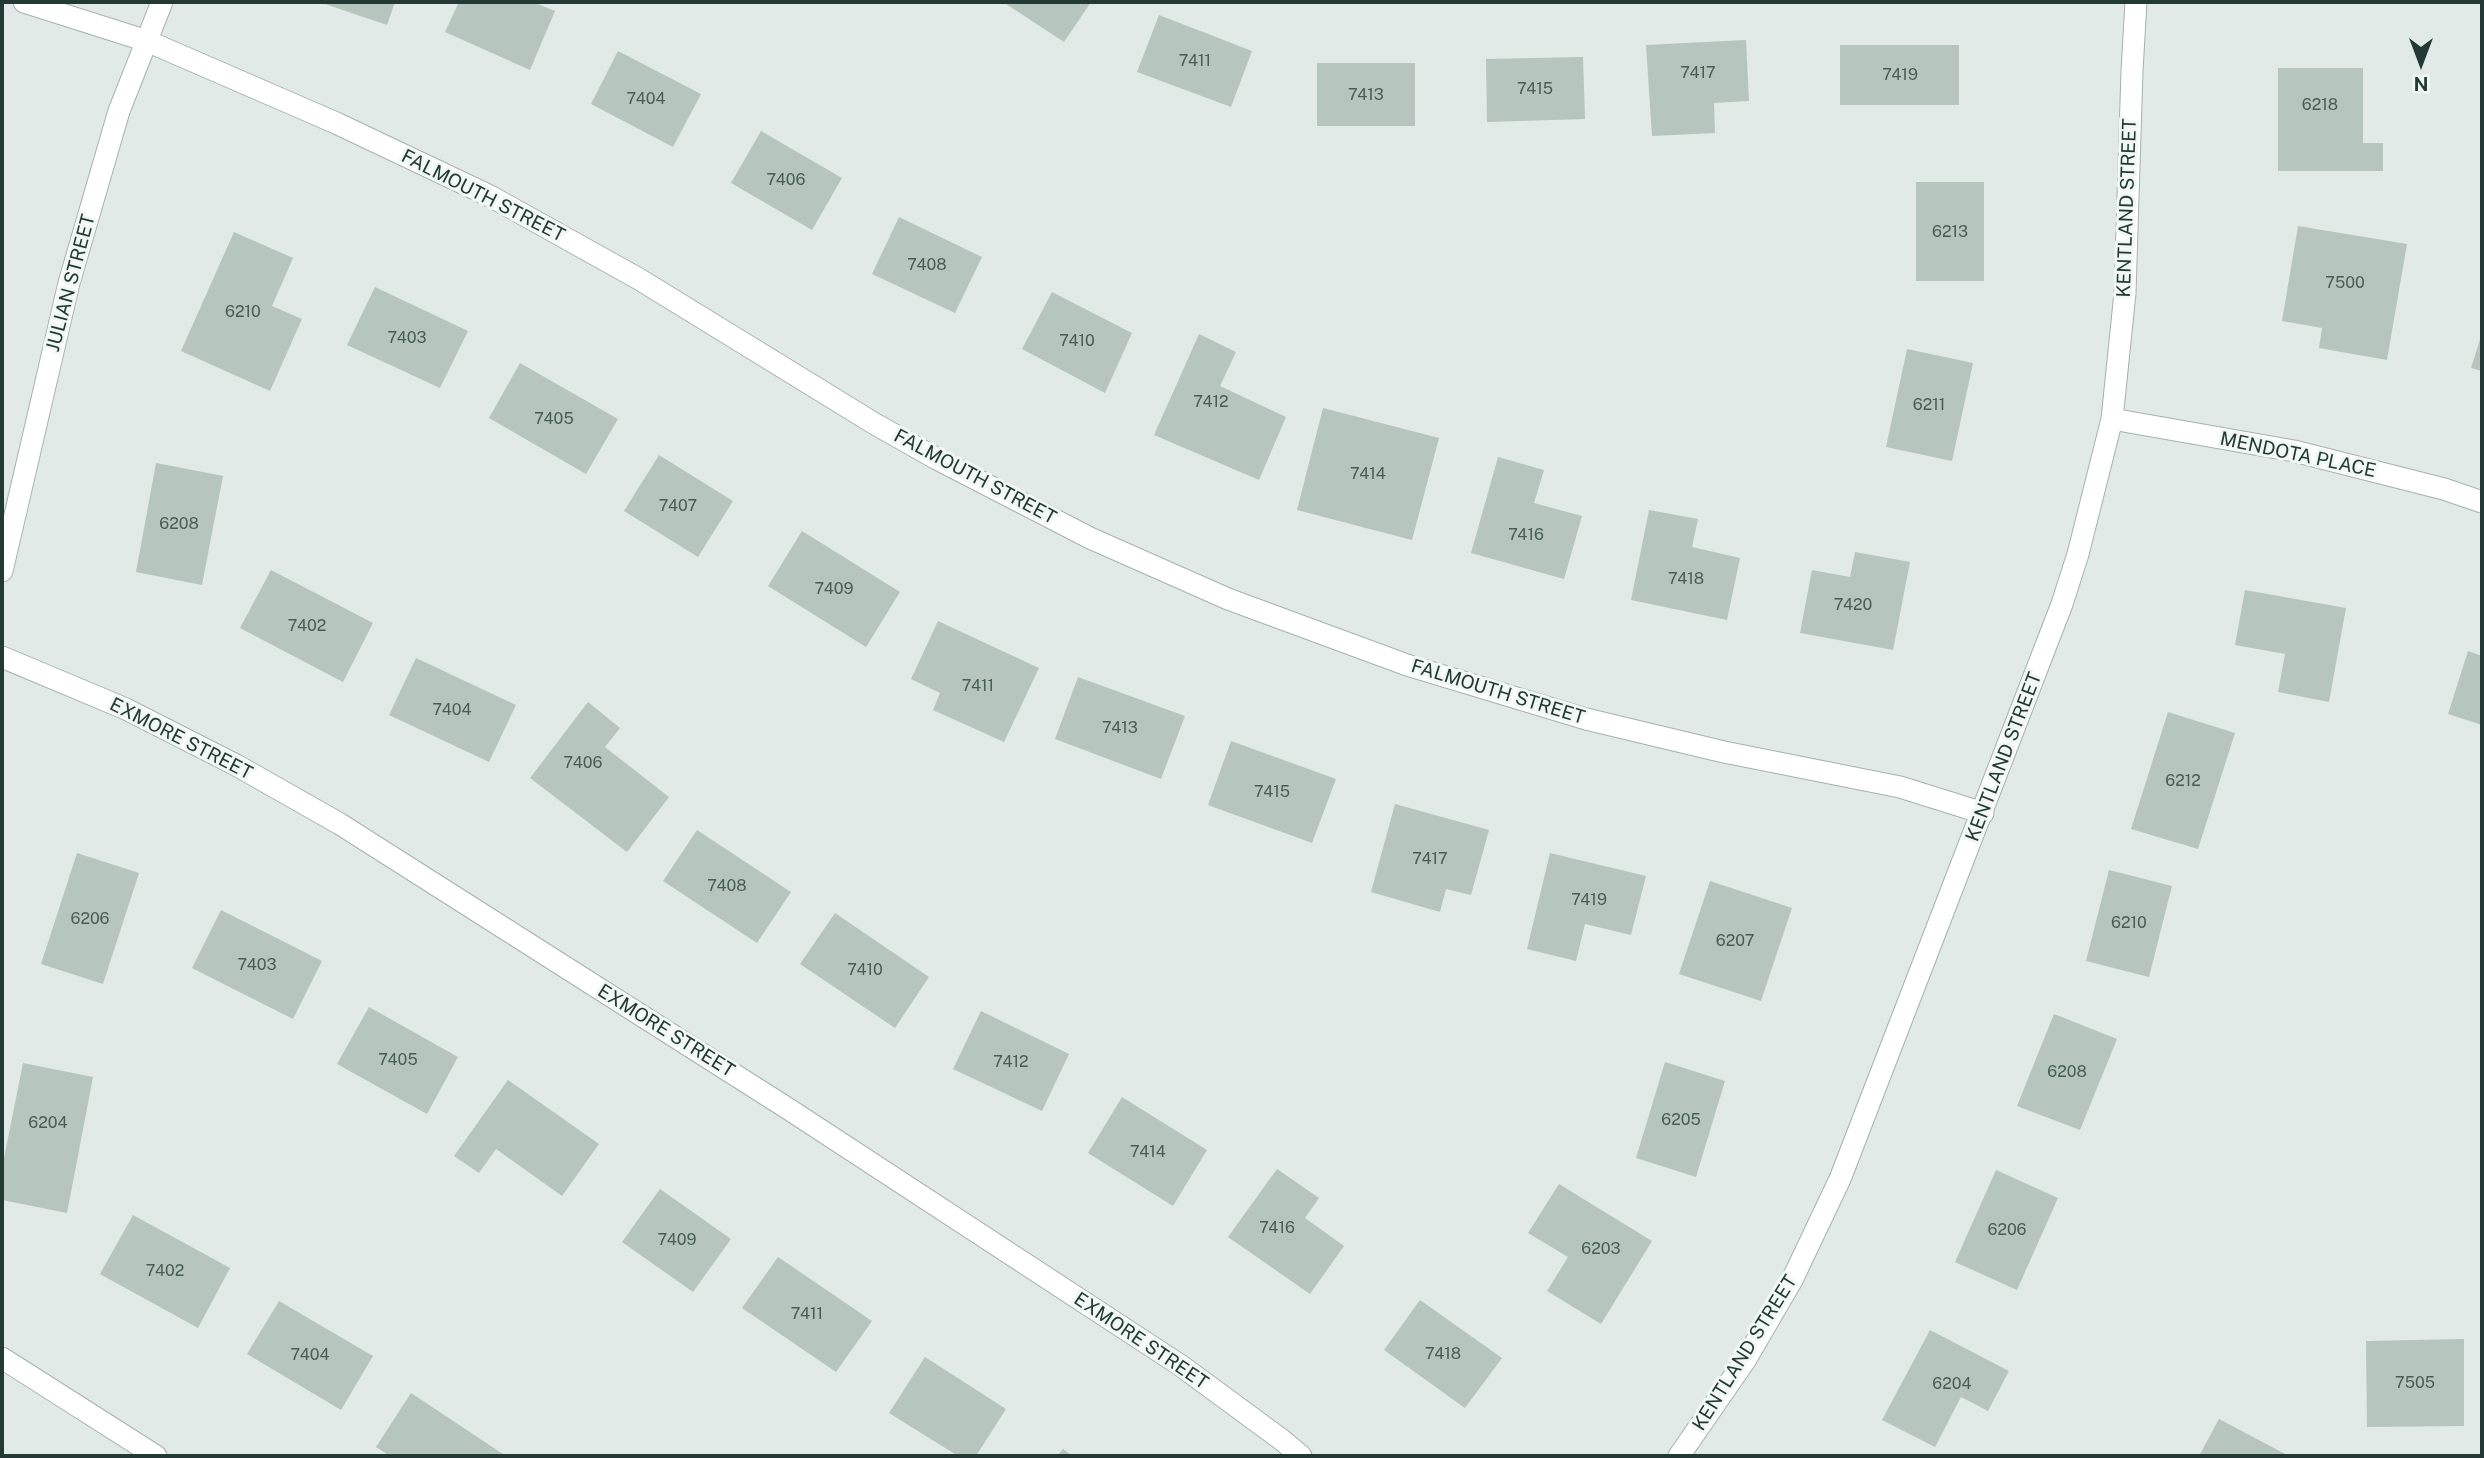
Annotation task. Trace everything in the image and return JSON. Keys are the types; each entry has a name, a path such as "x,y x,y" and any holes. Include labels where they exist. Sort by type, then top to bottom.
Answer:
{"street":[{"name":"FALMOUTH STREET","path":"24,2 147,41 336,123 490,196 639,279 875,424 937,458 1090,538 1228,599 1407,666 1586,719 1724,752 1900,787 1983,813"},
{"name":"JULIAN STREET","path":"2,571 69,283 119,111 162,2"},
{"name":"KENTLAND STREET","path":"1679,1456 1746,1359 1792,1280 1840,1179 1983,813 2062,604 2078,554 2112,419 2125,293 2136,2"},
{"name":"MENDOTA PLACE","path":"2112,419 2294,451 2444,489 2482,502"},
{"name":"EXMORE STREET","path":"2,657 126,709 236,765 340,824 787,1108 1169,1358 1301,1456"},
{"path":"2,1358 156,1456"}],"building":[{"path":"319,2 395,2 387,25"},
{"path":"459,2 533,2 555,11 530,70 445,32"},
{"path":"1003,2 1091,2 1064,42"},
{"path":"1159,15 1252,51 1231,107 1137,72"},
{"path":"1746,40 1749,101 1714,103 1715,133 1652,136 1646,45"},
{"path":"1840,45 1959,45 1959,105 1840,105"},
{"path":"618,51 701,94 673,147 591,104"},
{"path":"1583,57 1585,119 1487,122 1486,59"},
{"path":"1317,63 1415,63 1415,126 1317,126"},
{"path":"2278,68 2363,68 2363,143 2383,143 2383,171 2278,171"},
{"path":"761,131 842,178 812,230 731,183"},
{"path":"1916,182 1984,182 1984,281 1916,281"},
{"path":"899,217 982,257 955,313 872,274"},
{"path":"2298,226 2407,244 2387,360 2319,348 2322,328 2282,321"},
{"path":"234,232 293,258 272,306 302,319 270,391 181,351"},
{"path":"375,287 468,331 440,388 347,345"},
{"path":"1052,292 1132,333 1105,393 1022,349"},
{"path":"2482,333 2482,371 2471,368"},
{"path":"1199,334 1236,352 1220,386 1286,417 1259,480 1154,435"},
{"path":"1907,349 1973,363 1952,461 1886,447"},
{"path":"520,363 618,419 586,474 489,418"},
{"path":"1323,408 1439,438 1412,540 1297,510"},
{"path":"659,455 733,501 698,557 624,511"},
{"path":"1498,457 1544,470 1534,503 1582,516 1564,579 1471,553"},
{"path":"156,463 223,476 202,585 136,572"},
{"path":"1649,510 1698,519 1692,547 1740,558 1727,620 1631,600"},
{"path":"802,531 900,592 866,647 768,586"},
{"path":"1855,552 1910,562 1893,650 1800,633 1812,570 1850,577"},
{"path":"271,570 373,623 343,682 240,628"},
{"path":"2245,590 2346,608 2329,702 2278,692 2285,654 2235,645"},
{"path":"938,621 1039,668 1004,742 933,710 940,693 911,679"},
{"path":"2468,651 2482,656 2482,725 2448,714"},
{"path":"416,658 516,705 489,762 389,715"},
{"path":"1078,677 1185,716 1161,779 1055,739"},
{"path":"588,702 620,728 605,747 669,797 627,852 530,778"},
{"path":"2168,712 2235,733 2198,849 2131,829"},
{"path":"1231,741 1336,779 1312,843 1208,805"},
{"path":"1395,804 1489,830 1471,895 1446,889 1440,912 1371,892"},
{"path":"697,830 791,892 757,943 663,881"},
{"path":"77,853 139,873 103,984 41,964"},
{"path":"1550,853 1646,876 1631,935 1585,924 1576,961 1527,949"},
{"path":"2109,870 2172,886 2149,977 2086,961"},
{"path":"1710,881 1792,908 1761,1001 1679,974"},
{"path":"221,910 322,961 293,1019 192,968"},
{"path":"835,913 929,977 895,1028 800,964"},
{"path":"369,1007 458,1057 427,1114 337,1064"},
{"path":"981,1011 1069,1054 1042,1111 953,1069"},
{"path":"2054,1014 2117,1039 2080,1130 2017,1106"},
{"path":"1665,1062 1725,1081 1696,1177 1636,1158"},
{"path":"23,1063 93,1077 67,1213 2,1200 2,1168"},
{"path":"508,1080 599,1144 562,1196 496,1149 479,1173 454,1156"},
{"path":"1122,1097 1207,1150 1173,1206 1088,1153"},
{"path":"1277,1169 1319,1198 1305,1218 1344,1246 1310,1294 1228,1237"},
{"path":"1996,1170 2058,1198 2017,1290 1955,1262"},
{"path":"1559,1184 1652,1241 1601,1324 1547,1291 1568,1257 1528,1233"},
{"path":"660,1189 731,1239 693,1292 622,1242"},
{"path":"133,1215 230,1268 198,1328 100,1274"},
{"path":"778,1257 872,1321 836,1372 742,1308"},
{"path":"1420,1300 1502,1358 1465,1408 1384,1350"},
{"path":"279,1301 373,1356 341,1410 247,1354"},
{"path":"1930,1330 2009,1371 1988,1411 1961,1397 1935,1447 1882,1420"},
{"path":"2464,1339 2464,1426 2367,1427 2366,1341"},
{"path":"925,1357 1006,1409 976,1456 958,1456 889,1413"},
{"path":"411,1393 506,1456 390,1456 376,1447"},
{"path":"2219,1419 2289,1456 2199,1456"},
{"path":"1063,1449 1073,1456 1057,1456"}]}
